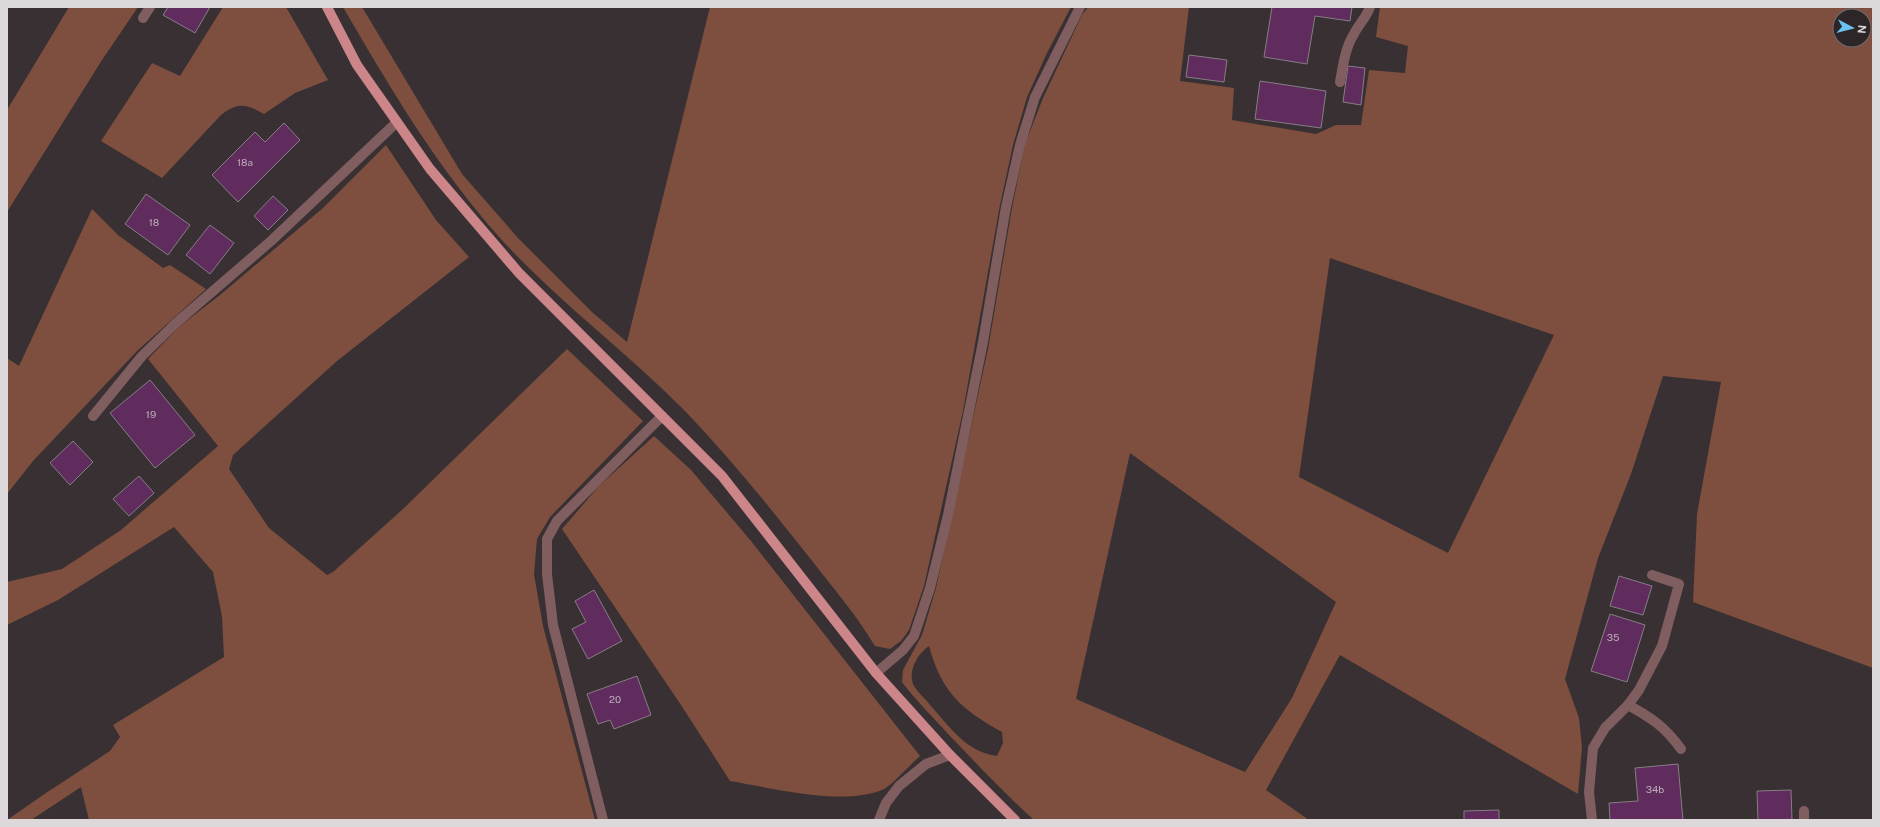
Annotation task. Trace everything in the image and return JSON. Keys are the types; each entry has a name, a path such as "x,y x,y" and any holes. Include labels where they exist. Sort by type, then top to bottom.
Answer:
{"main road":[{"path":"327,7 357,65 430,169 519,273 722,476 876,673 950,755 1015,820"}],"street":[{"path":"143,18 150,7"},
{"path":"876,673 903,650 914,636 930,588 952,492 982,342 1006,207 1020,145 1035,98 1080,7"},
{"path":"1340,82 1348,46 1354,32 1366,18 1370,7"},
{"path":"93,416 142,356 176,323 271,241 397,122"},
{"path":"603,820 553,625 547,574 547,539 557,522 662,416"},
{"path":"1592,820 1589,792 1593,748 1605,728 1628,705 1639,690 1662,646 1679,584 1652,575"},
{"path":"1628,705 1649,716 1668,732 1681,749"},
{"path":"879,820 886,803 899,786 926,764 950,755"}],"shaded area":[{"path":"69,7 138,7 102,60 7,212 7,110"},
{"path":"223,7 286,7 328,80 295,93 264,114 247,106 237,106 232,108 221,115 162,178 101,141 152,63 180,76"},
{"path":"343,7 362,7 462,174 518,238 592,312 627,342 710,7 1071,7 1047,53 1027,97 1013,145 1000,205 963,411 924,586 909,630 901,641 890,649 875,646 853,613 798,543 751,485 702,429 662,389 545,284 501,239 456,185 416,127"},
{"path":"1088,7 1189,7 1180,81 1234,88 1232,120 1316,134 1336,125 1361,125 1369,70 1405,73 1408,46 1376,37 1380,7 1873,7 1873,668 1693,602 1697,514 1721,382 1663,376 1631,474 1598,558 1565,679 1579,718 1582,747 1578,794 1340,655 1266,790 1309,820 1034,820 1001,789 949,735 902,682 903,670 922,635 936,588 988,349 1012,208 1025,144 1043,98 1082,15","holes":["1330,258 1554,335 1448,553 1299,477","1130,453 1336,602 1292,698 1245,772 1076,699","929,646 940,676 955,698 975,715 1002,732 1003,743 997,756 986,754 967,744 952,730 914,686 912,681 914,664 917,658"]},
{"path":"386,145 436,220 469,257 337,361 233,455 229,469 269,528 327,575 333,572 403,509 567,349 643,421 550,517 537,539 534,574 543,626 595,820 89,820 81,787 31,820 7,820 110,751 120,737 113,725 224,657 222,616 213,572 174,527 58,600 7,625 7,582 62,569 121,530 218,446 148,359 180,326 220,295 323,208"},
{"path":"92,209 118,235 163,268 170,265 206,289 137,351 33,461 7,494 7,358 19,366"},
{"path":"654,436 691,470 751,541 920,756 884,789 868,794 829,796 787,791 730,781 681,705 562,529 599,486"}],"building":[{"path":"168,7 210,7 195,33 163,15"},
{"path":"1272,7 1352,7 1350,21 1315,16 1307,64 1264,57"},
{"path":"1189,55 1227,60 1224,82 1186,77"},
{"path":"1348,66 1365,68 1361,105 1343,102"},
{"path":"1260,81 1326,91 1321,128 1255,119"},
{"path":"284,123 300,140 238,202 212,175 255,132 265,142"},
{"path":"146,194 190,225 168,255 125,224"},
{"path":"273,196 288,210 268,230 254,216"},
{"path":"210,225 234,243 210,274 186,255"},
{"path":"150,380 195,435 155,468 110,413"},
{"path":"73,441 93,462 70,485 50,463"},
{"path":"139,476 154,493 129,516 113,499"},
{"path":"1619,576 1652,586 1643,615 1610,606"},
{"path":"594,590 622,641 588,659 572,629 586,622 575,601"},
{"path":"1610,614 1645,625 1627,682 1591,671"},
{"path":"637,676 651,715 614,729 610,720 598,724 587,694"},
{"path":"1678,764 1683,820 1610,820 1609,803 1638,801 1635,768"},
{"path":"1791,790 1792,820 1758,820 1757,791"},
{"path":"1499,810 1499,820 1464,820 1464,811"}]}
